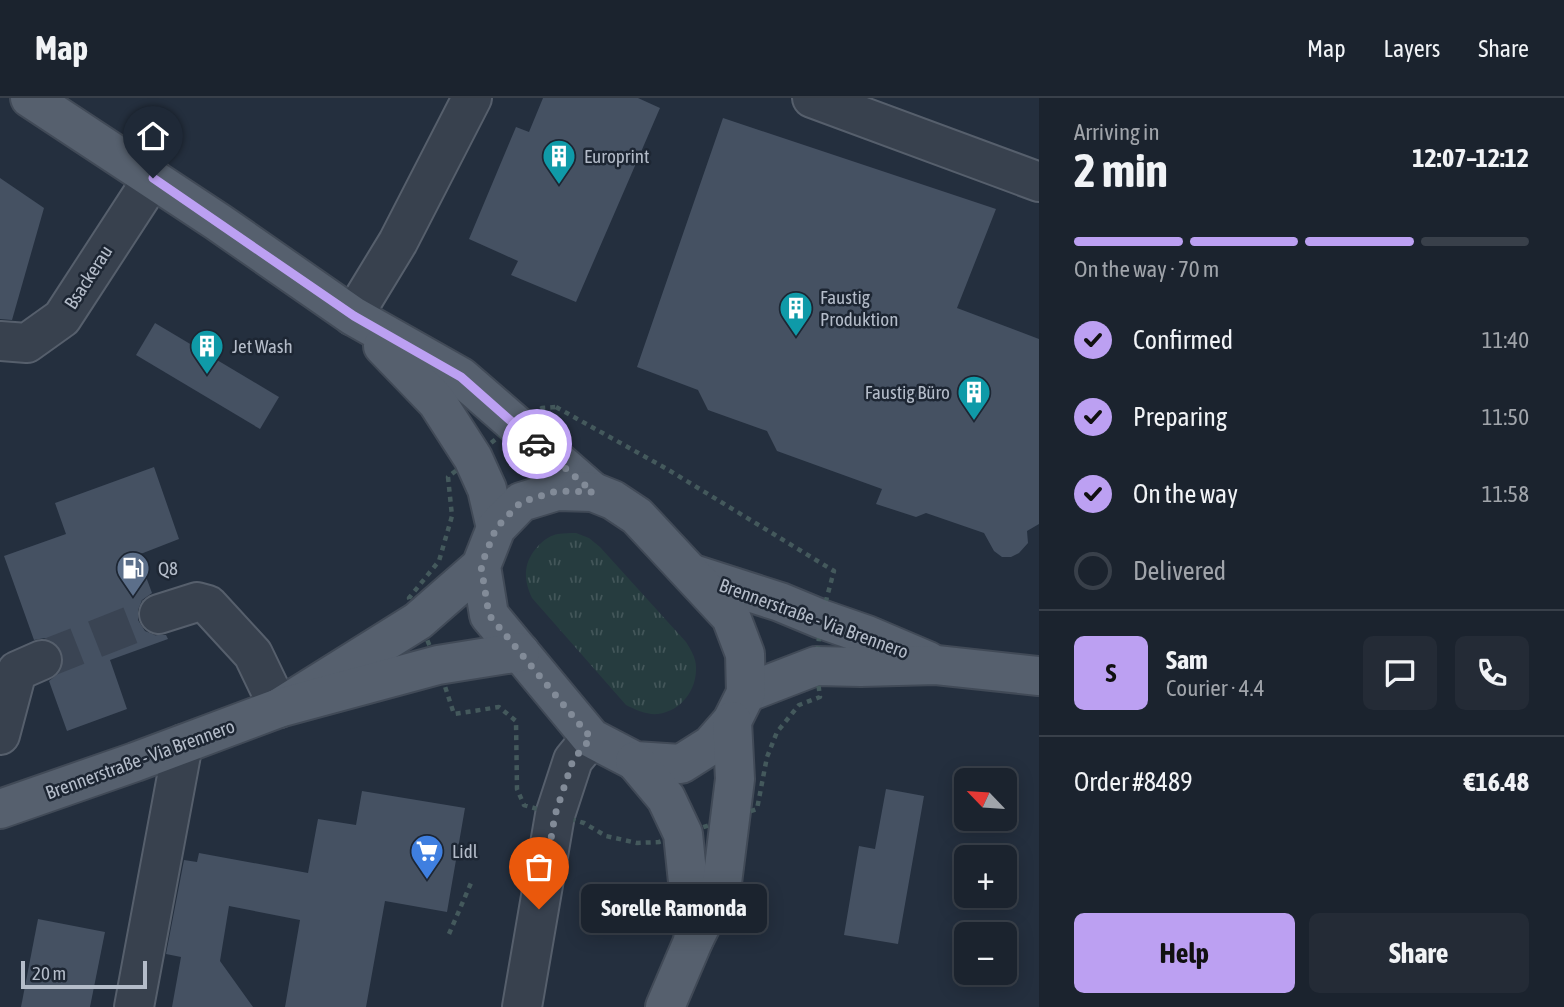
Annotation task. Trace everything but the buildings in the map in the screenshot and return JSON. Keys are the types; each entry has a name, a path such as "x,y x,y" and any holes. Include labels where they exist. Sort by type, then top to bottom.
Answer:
{"main road":[{"path":"30,98 153,178 354,316 461,377 593,492"},
{"path":"354,316 437,402 473,458 487,489 496,528"},
{"name":"Brennerstraße - Via Brennero","path":"279,708 418,621 481,566 496,528 521,502 557,491 593,492 613,500 637,516 731,617 745,654 739,707"},
{"name":"Brennerstraße - Via Brennero","path":"481,566 489,615 591,738 635,761 681,764 711,745 739,707 816,666 936,665 1039,676"},
{"name":"Brennerstraße - Via Brennero","path":"692,573 780,602 936,665"},
{"name":"Brennerstraße - Via Brennero","path":"0,809 279,708 438,665 520,652"},
{"path":"665,1007 722,883 735,779 739,707"},
{"path":"635,761 666,798 683,834 694,939"}],"street":[{"path":"354,316 398,242 472,98"},
{"path":"813,98 1039,182"},
{"name":"Bsackerau","path":"0,341 27,343 62,317 153,178"},
{"path":"159,614 197,602 208,605 253,654 279,708"},
{"path":"0,734 17,671 41,660"},
{"path":"522,1007 555,815 573,760 591,738"},
{"path":"134,1007 183,744"}],"path":[{"path":"555,407 667,468 834,571 821,619 816,666 820,697 799,705 777,732 767,757 757,809 659,842 637,843 606,836 584,823 524,805 517,789 516,721 499,707 454,713 438,665 409,598 439,561 452,516 448,477 514,424 542,408 555,407"},
{"path":"449,934 471,883"}],"green space":[{"path":"576,533 589,538 600,547 690,648 696,664 694,684 686,698 674,709 654,714 626,705 532,598 526,570 534,551 553,535"}],"tunnel":[{"path":"42,660 159,614"}],"way so far":[{"path":"537,444 593,492 557,491 521,502 496,528 481,566 489,615 591,738 573,760 555,815 539,909"}],"place":[{"name":"Europrint","path":"559,186"},
{"name":"Faustig Produktion","path":"796,338"},
{"name":"Jet Wash","path":"207,376"},
{"name":"Faustig Büro","path":"974,422"},
{"name":"Q8","path":"133,598"},
{"name":"Lidl","path":"427,881"},
{"name":"Sorelle Ramonda","path":"539,909"}],"route":[{"path":"153,178 354,316 461,377 537,444"}]}
